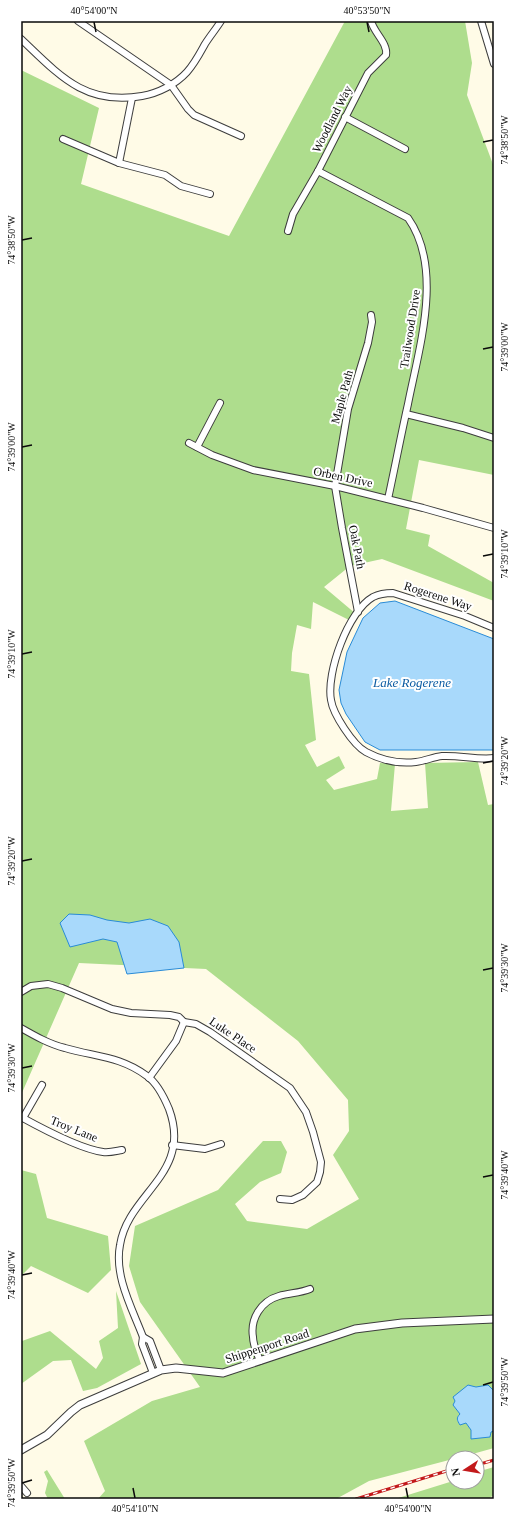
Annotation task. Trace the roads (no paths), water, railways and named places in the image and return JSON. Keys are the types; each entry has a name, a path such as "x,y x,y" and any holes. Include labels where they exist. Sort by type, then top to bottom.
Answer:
{"street":[{"path":"78,21 171,85 194,115 241,136"},
{"path":"21,39 54,70 83,90 108,98 132,98 148,95 171,85 186,73 221,21"},
{"name":"Woodland Way","path":"288,231 293,214 318,171 368,73 386,55 384,43 375,32 371,21"},
{"path":"482,21 494,64"},
{"path":"119,163 132,98"},
{"path":"345,118 405,149"},
{"path":"63,139 119,163 166,175 181,186 210,194"},
{"name":"Trailwood Drive","path":"318,171 408,218 416,229 423,255 426,275 427,303 388,499"},
{"name":"Maple Path","path":"335,486 348,409 368,343 372,322 371,315"},
{"path":"197,447 220,403"},
{"path":"406,414 463,428 494,438"},
{"name":"Orben Drive","path":"189,443 223,459 253,470 335,486 494,528"},
{"name":"Oak Path","path":"335,486 358,612"},
{"name":"Rogerene Way","path":"494,628 465,616 393,593 382,593 365,602 348,624 335,658 330,699 333,709 340,721 358,746 364,752 379,758 402,762 416,762 444,756 479,759 494,758"},
{"name":"Luke Place","path":"21,992 31,986 48,984 62,988 112,1009 131,1013 170,1015 179,1017 184,1022 196,1024 210,1032 290,1088 306,1112 319,1148 321,1162 317,1182 303,1195 292,1200 280,1199"},
{"path":"149,1078 176,1042 184,1022"},
{"path":"21,1028 64,1048 127,1063 149,1078 162,1094 169,1111 173,1125 172,1145 166,1168 124,1228 120,1245 120,1272 143,1337 142,1344 153,1373"},
{"path":"22,1118 42,1085"},
{"name":"Troy Lane","path":"22,1118 51,1133 90,1148 104,1152 122,1150"},
{"path":"172,1145 205,1149 221,1144"},
{"path":"260,1361 252,1336 254,1321 261,1308 265,1303 277,1296 301,1293 310,1290"},
{"name":"Shippenport Road","path":"21,1450 47,1435 80,1405 161,1370 176,1368 223,1373 355,1329 402,1323 494,1318"},
{"path":"143,1337 150,1341 161,1370"},
{"path":"21,1486 27,1493"}],"water":[{"name":"Lake Rogerene","path":"395,601 494,639 494,750 380,750 365,742 346,714 341,703 339,690 347,652 363,618 380,603"},
{"path":"69,914 90,915 107,920 129,923 150,919 168,926 179,942 184,968 127,974 117,942 103,939 70,947 60,923"},
{"path":"468,1385 476,1387 488,1385 494,1391 494,1431 491,1432 490,1437 471,1439 471,1430 466,1423 460,1425 458,1422 457,1418 460,1414 453,1405 455,1401 453,1397"}],"railway":[{"path":"485,1463 494,1460"},
{"path":"356,1499 445,1471"}]}
